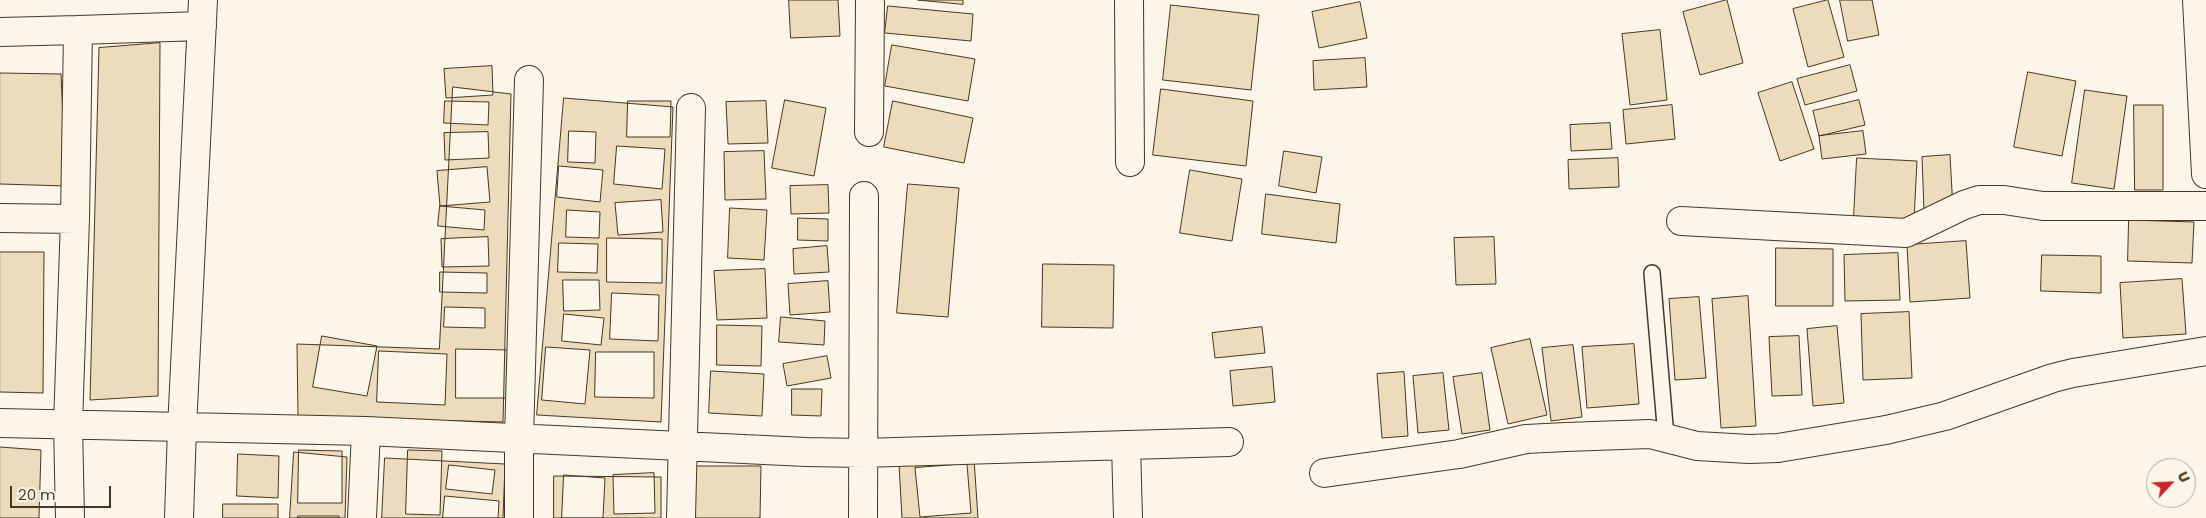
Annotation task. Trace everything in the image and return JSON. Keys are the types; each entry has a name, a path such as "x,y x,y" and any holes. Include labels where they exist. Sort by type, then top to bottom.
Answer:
{"street":[{"path":"869,132 870,0"},
{"path":"1129,0 1130,162"},
{"path":"2197,0 2206,174"},
{"path":"0,32 78,30 203,13 182,428 180,518"},
{"path":"70,518 68,425 75,219 78,30"},
{"path":"519,518 519,439 529,80"},
{"path":"681,518 691,108"},
{"path":"863,518 864,196"},
{"path":"1681,220 1906,233 1964,205 1979,200 2004,200 2042,206 2206,206"},
{"path":"0,218 75,219"},
{"path":"1324,473 1459,454 1526,440 1634,434 1666,437 1697,446 1749,449 1778,448 1886,430 1945,416 2053,378 2073,373 2206,351"},
{"path":"0,423 366,431 862,453 1228,442"},
{"path":"362,518 366,431"},
{"path":"1126,445 1128,518"}],"lane":[{"path":"1652,273 1666,437"}],"building":[{"path":"789,0 838,0 840,36 791,38"},
{"path":"918,0 963,0 963,4"},
{"path":"1727,0 1743,63 1700,75 1683,12"},
{"path":"1828,0 1844,57 1808,67 1793,9"},
{"path":"1840,0 1872,0 1879,35 1848,41"},
{"path":"1360,2 1367,38 1319,48 1312,12"},
{"path":"1171,5 1259,15 1251,90 1163,80"},
{"path":"888,6 973,14 971,41 885,33"},
{"path":"1660,30 1667,100 1630,105 1622,34"},
{"path":"160,43 158,396 90,400 99,48"},
{"path":"892,45 975,59 968,101 885,86"},
{"path":"1365,58 1367,87 1314,90 1313,61"},
{"path":"1850,65 1857,91 1805,105 1797,79"},
{"path":"492,66 493,95 446,98 444,69"},
{"path":"2028,72 2076,81 2062,156 2014,147"},
{"path":"0,73 61,74 66,186 0,184"},
{"path":"1792,82 1814,149 1780,161 1758,93"},
{"path":"453,87 511,94 503,422 298,417 297,344 439,349"},
{"path":"1161,89 1253,101 1246,166 1153,155"},
{"path":"2085,90 2127,96 2114,189 2072,183"},
{"path":"564,98 673,107 661,422 537,415"},
{"path":"785,100 826,108 814,176 772,168"},
{"path":"1859,100 1865,125 1819,136 1813,111"},
{"path":"445,101 489,102 488,125 444,123"},
{"path":"628,101 671,101 670,137 627,137"},
{"path":"766,101 768,143 728,144 726,102"},
{"path":"893,101 973,118 964,163 884,147"},
{"path":"1672,105 1675,139 1626,144 1623,110"},
{"path":"2134,105 2163,105 2163,190 2135,190"},
{"path":"1610,123 1612,149 1571,151 1570,125"},
{"path":"569,131 596,132 595,163 568,162"},
{"path":"1863,131 1866,154 1822,159 1819,136"},
{"path":"488,132 489,158 445,160 444,133"},
{"path":"617,146 665,149 662,189 614,184"},
{"path":"764,151 766,199 725,200 724,152"},
{"path":"1284,151 1322,157 1316,193 1279,186"},
{"path":"1950,155 1953,209 1924,210 1922,157"},
{"path":"1618,158 1619,187 1569,189 1568,160"},
{"path":"1857,158 1917,161 1914,220 1854,216"},
{"path":"559,166 603,170 600,202 557,197"},
{"path":"487,167 490,202 440,206 437,171"},
{"path":"1190,170 1242,179 1232,241 1180,233"},
{"path":"908,184 959,188 948,317 897,313"},
{"path":"828,185 829,213 791,214 790,186"},
{"path":"1266,194 1340,204 1336,243 1262,234"},
{"path":"661,200 663,232 618,235 615,203"},
{"path":"440,206 485,210 484,230 438,226"},
{"path":"730,208 767,210 764,260 728,258"},
{"path":"567,210 600,212 599,238 566,237"},
{"path":"798,218 828,219 828,241 798,240"},
{"path":"2129,220 2194,222 2192,263 2128,261"},
{"path":"488,237 489,266 442,267 441,239"},
{"path":"1494,237 1496,284 1456,285 1454,238"},
{"path":"607,238 662,239 662,283 607,282"},
{"path":"1966,241 1970,298 1910,302 1907,245"},
{"path":"559,243 598,244 597,273 558,272"},
{"path":"827,246 829,272 794,274 793,249"},
{"path":"1776,248 1833,249 1833,306 1776,306"},
{"path":"0,252 44,252 43,393 0,392"},
{"path":"1898,253 1900,300 1845,301 1844,255"},
{"path":"2042,255 2101,256 2101,293 2041,291"},
{"path":"1043,264 1114,265 1113,328 1042,327"},
{"path":"765,269 767,318 717,320 714,271"},
{"path":"440,272 487,273 487,293 440,292"},
{"path":"2182,279 2186,334 2123,338 2120,283"},
{"path":"563,280 599,280 600,310 564,311"},
{"path":"828,281 830,312 790,315 788,284"},
{"path":"612,293 659,295 658,341 610,339"},
{"path":"1748,296 1756,426 1721,428 1712,299"},
{"path":"1699,297 1706,378 1675,380 1669,299"},
{"path":"445,307 485,308 485,328 444,327"},
{"path":"1909,312 1912,378 1863,380 1861,314"},
{"path":"564,314 604,318 601,345 562,341"},
{"path":"781,317 825,321 824,345 779,342"},
{"path":"717,325 762,326 761,366 717,365"},
{"path":"1837,326 1844,403 1813,406 1807,329"},
{"path":"1262,327 1265,353 1215,358 1212,333"},
{"path":"322,336 377,346 367,396 313,387"},
{"path":"1799,336 1802,395 1772,396 1769,337"},
{"path":"1530,339 1547,415 1508,424 1491,348"},
{"path":"1634,344 1639,404 1587,408 1582,347"},
{"path":"1573,345 1582,417 1551,421 1542,348"},
{"path":"546,347 590,350 585,404 542,400"},
{"path":"456,349 509,350 508,398 456,398"},
{"path":"379,351 447,354 445,405 377,402"},
{"path":"596,352 654,352 654,398 595,397"},
{"path":"827,356 831,378 787,386 783,364"},
{"path":"1272,367 1275,402 1233,406 1230,371"},
{"path":"711,371 764,374 762,416 709,413"},
{"path":"1404,372 1408,436 1382,438 1377,374"},
{"path":"1443,373 1449,430 1418,433 1413,376"},
{"path":"1482,373 1490,430 1462,434 1453,377"},
{"path":"792,389 822,389 821,416 792,415"},
{"path":"0,447 41,450 39,518 0,518"},
{"path":"299,450 342,451 342,503 298,503"},
{"path":"408,450 442,451 440,515 406,514"},
{"path":"294,452 347,457 345,518 290,518"},
{"path":"238,454 279,456 278,498 237,496"},
{"path":"385,458 505,464 503,518 382,518"},
{"path":"974,459 978,518 902,518 899,464"},
{"path":"967,464 971,513 920,517 915,468"},
{"path":"449,465 495,470 492,494 446,489"},
{"path":"696,466 761,466 760,518 695,518"},
{"path":"654,473 655,513 614,514 613,475"},
{"path":"564,475 605,478 603,518 562,518"},
{"path":"554,476 661,477 661,518 554,518"},
{"path":"445,496 499,501 498,518 443,518"},
{"path":"223,504 278,504 278,518 223,518"},
{"path":"298,516 339,516 339,518 298,518"}]}
